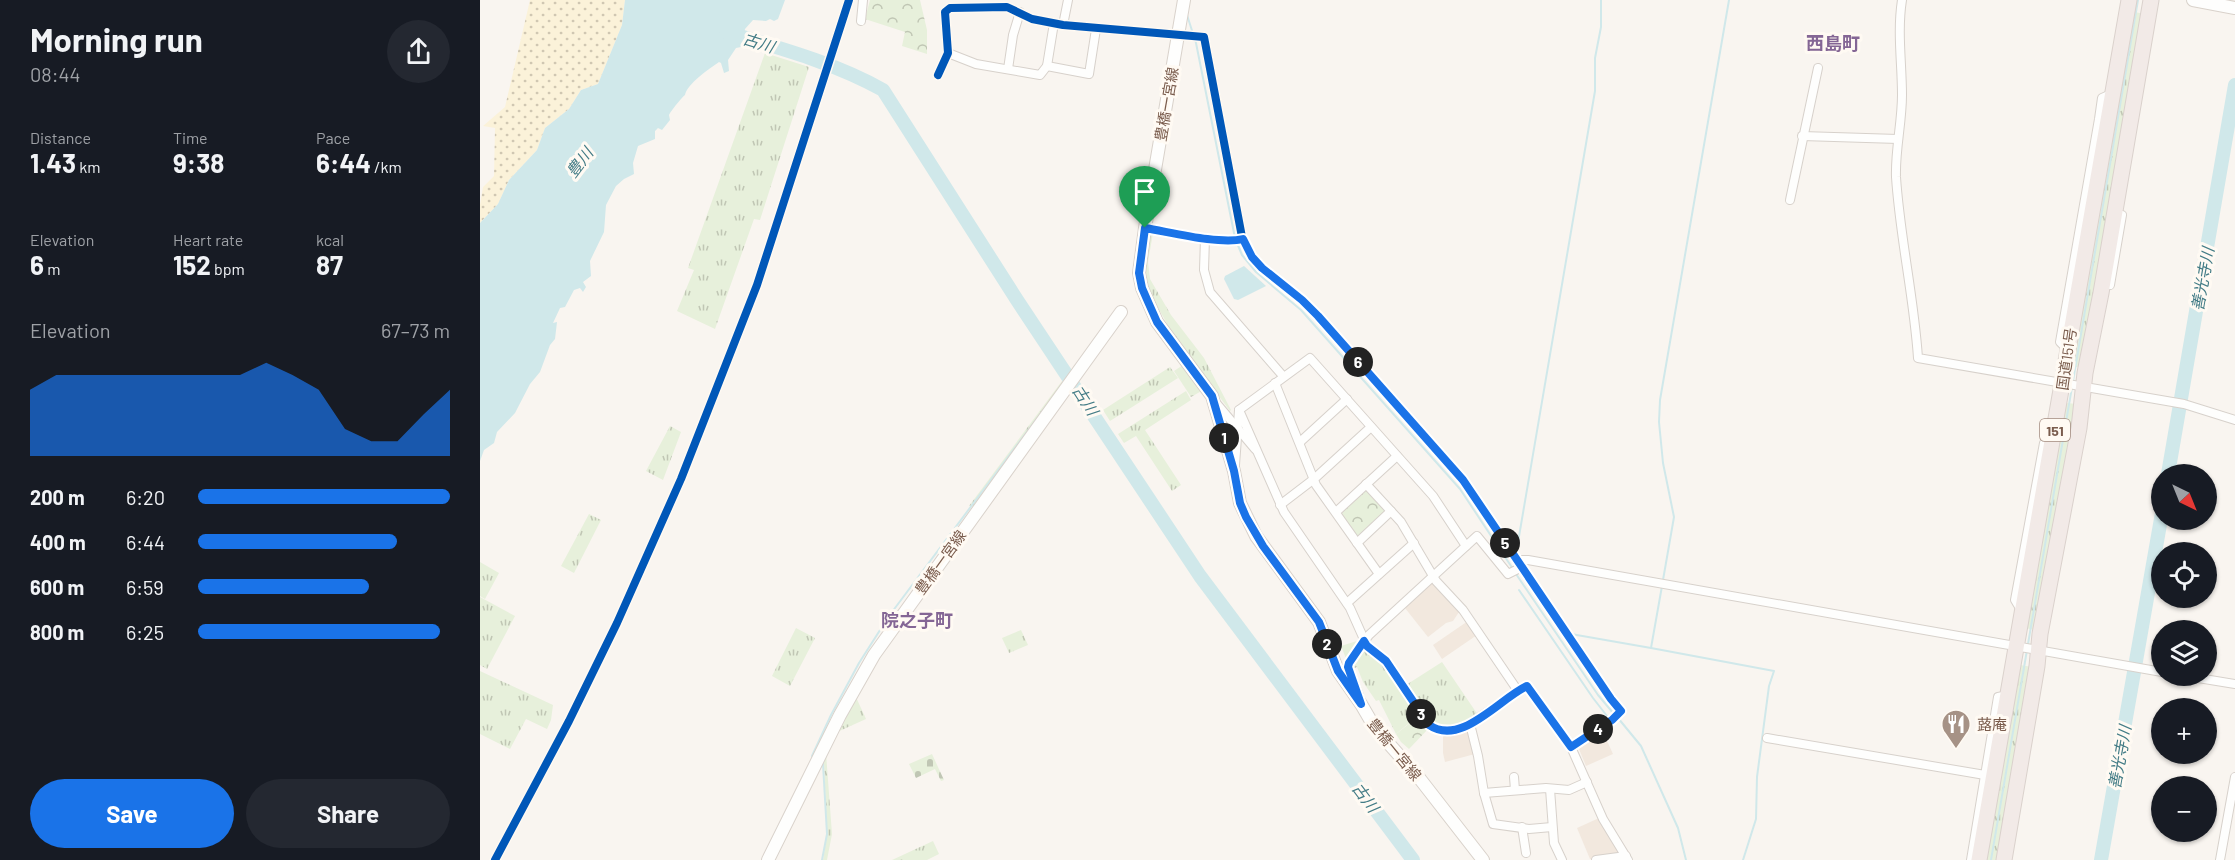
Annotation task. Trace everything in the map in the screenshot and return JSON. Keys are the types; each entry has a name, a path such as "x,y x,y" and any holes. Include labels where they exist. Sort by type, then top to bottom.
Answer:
{"highway":[{"name":"国道151号","path":"1978,860 2009,695 2021,610 2054,437 2067,349 2129,0"},
{"name":"国道151号","path":"2004,860 2046,603 2079,428 2093,325 2101,293 2151,0"}],"main road":[{"path":"2193,0 2235,8"},
{"name":"豊橋一宮線","path":"1184,3 1184,35 1145,228 1139,273 1142,288 1157,322 1212,396 1234,471 1240,503 1256,536 1319,622 1338,671 1375,728 1420,778 1483,860"},
{"name":"豊橋一宮線","path":"768,860 840,715 874,655 1121,312"}],"street":[{"path":"495,860 570,721 681,480 757,285 849,0"},
{"path":"861,21 863,0"},
{"path":"1063,25 1068,0"},
{"path":"1902,0 1899,29 1902,110 1896,176 1918,358 2181,404 2235,420"},
{"path":"939,75 948,52 945,12 950,8 1008,3 1032,19 1063,25 1204,37 1239,240 1257,263 1310,308 1458,474 1564,638 1621,711 1571,747"},
{"path":"1008,69 1013,35 1020,12"},
{"path":"948,52 976,64 1040,75 1047,66 1054,23"},
{"path":"1047,66 1089,74 1096,29"},
{"path":"1790,200 1818,68"},
{"path":"1802,136 1898,139"},
{"path":"1145,228 1205,238 1239,240"},
{"path":"1205,238 1204,270 1210,292 1283,376"},
{"path":"1239,410 1310,358 1433,496 1466,546"},
{"path":"1275,383 1314,479 1379,574"},
{"path":"1212,396 1259,453"},
{"path":"1300,442 1347,399"},
{"path":"1234,471 1239,410"},
{"path":"1239,410 1280,504 1347,603 1367,646 1386,661 1429,725 1446,732 1470,724 1518,691 1525,687 1530,688 1571,747 1603,819 1627,858 1596,860"},
{"path":"1280,504 1314,479 1371,427"},
{"path":"1336,512 1396,456"},
{"path":"1366,484 1391,511 1414,543 1433,576 1463,610 1518,691"},
{"path":"1357,543 1391,511"},
{"path":"1361,704 1348,667 1364,641 1479,533 1506,574 1517,564"},
{"path":"1347,603 1414,543"},
{"path":"1517,564 1663,584 2151,670"},
{"path":"2217,681 2235,684"},
{"path":"2010,860 2039,690 2033,685"},
{"path":"1971,860 1998,697 2009,695"},
{"path":"1470,724 1492,824 1536,829 1552,827"},
{"path":"1767,738 1985,775"},
{"path":"1514,777 1515,790"},
{"path":"2220,860 2231,817 2235,777"},
{"path":"1484,793 1515,790 1569,790 1587,782"},
{"path":"1550,789 1554,843 1562,860"},
{"path":"1522,827 1526,854"}],"shaded area":[{"path":"1432,583 1459,612 1453,621 1446,623 1428,637 1405,608"},
{"path":"1468,621 1477,635 1442,659 1433,645"},
{"path":"1467,729 1475,754 1445,762 1443,733"},
{"path":"1603,732 1613,754 1586,766 1579,749"},
{"path":"1599,818 1621,853 1610,859 1590,859 1577,828"}],"green space":[{"path":"870,0 920,0 927,30 927,54 902,46 905,32 865,19"},
{"path":"2135,12 2144,14 2100,276 2079,367 2069,365 2114,103 2129,55"},
{"path":"765,53 809,67 760,220 754,219 715,329 677,311 694,270 688,268"},
{"path":"1150,233 1153,233 1148,262 1150,279 1171,315 1204,358 1230,411 1174,336 1144,283"},
{"path":"1186,363 1205,389 1191,397 1174,371"},
{"path":"1170,367 1178,378 1110,421 1103,410"},
{"path":"1062,381 1064,384 975,507 969,506"},
{"path":"1186,391 1191,400 1145,430 1181,485 1172,491 1136,436 1124,443 1118,434"},
{"path":"2066,403 2077,404 2035,630 2025,628"},
{"path":"670,426 681,432 663,480 646,471"},
{"path":"1363,491 1368,491 1384,508 1384,515 1362,536 1355,535 1342,515 1343,509"},
{"path":"589,514 601,520 574,573 561,566"},
{"path":"480,562 499,573 485,599 480,596"},
{"path":"480,597 515,616 487,669 480,665"},
{"path":"796,628 815,638 790,686 772,676"},
{"path":"1021,630 1028,645 1009,653 1002,638"},
{"path":"1359,641 1347,661 1341,646"},
{"path":"1362,649 1382,661 1419,715 1396,734 1379,700 1376,701 1363,682 1357,667 1353,669 1352,666"},
{"path":"1442,662 1478,715 1452,727 1435,724 1406,685"},
{"path":"2020,665 2032,667 1998,860 1984,860"},
{"path":"480,671 553,705 547,729 526,719 510,749 480,734"},
{"path":"855,695 866,719 835,733"},
{"path":"1419,716 1429,728 1409,749 1396,734"},
{"path":"826,753 832,834 827,860 823,860 827,834 824,764 821,762"},
{"path":"932,754 944,780 941,781 935,769 916,778 909,764"},
{"path":"933,841 939,854 927,860 892,860"}],"sand":[{"path":"530,0 625,0 622,25 598,84 581,90 569,109 545,128 537,150 509,180 498,204 480,223 483,187 494,176 495,128 483,126 505,107"}],"water":[{"name":"豊川","path":"625,0 785,0 778,19 774,21 770,19 753,20 745,29 741,47 736,48 728,60 729,71 724,73 719,62 699,77 672,110 669,115 670,120 662,130 658,128 655,131 655,139 638,146 633,163 634,174 616,186 606,205 604,232 590,261 591,276 583,282 586,287 583,292 580,288 574,290 565,307 560,308 553,323 557,322 555,339 550,345 540,372 530,384 515,413 497,432 494,443 484,450 480,461 480,223 498,204 509,180 537,150 545,128 569,109 581,90 598,84 622,25"},
{"path":"1244,266 1266,286 1238,300 1234,299 1224,279 1225,276"}],"waterway":[{"path":"1516,554 1595,91 1595,58 1601,27 1601,0"},
{"path":"1663,580 1674,517 1663,463 1659,422 1660,400 1729,0"},
{"path":"2073,381 2138,0"},
{"path":"1187,15 1196,43 1235,238"},
{"name":"古川","path":"726,32 826,64 883,90 1017,300 1200,576 1413,860"},
{"name":"善光寺川","path":"2170,464 2235,85"},
{"path":"1237,243 1242,255 1256,272 1301,310 1460,489 1513,569"},
{"path":"2028,644 2072,387"},
{"path":"814,758 812,756 831,715 859,663 889,616 1047,405"},
{"name":"善光寺川","path":"2101,860 2159,530"},
{"path":"1516,574 1598,695 1614,714"},
{"path":"1662,586 1651,648 1774,671 1769,686 1757,777 1756,819 1743,860"},
{"path":"1519,590 1607,716"},
{"path":"1571,634 1651,648"},
{"path":"1991,860 2027,650"},
{"path":"1618,718 1641,746 1678,828 1686,860"},
{"path":"821,763 823,764 827,834 822,860"}],"cycle path":[{"path":"495,860 569,721 617,623 681,479 757,285 849,0"},
{"path":"938,75 948,53 945,12 950,8 1007,7 1032,19 1063,25 1204,37 1242,237 1251,256 1268,274 1318,316 1463,480 1621,711 1612,720 1571,747"}],"place":[{"name":"蕗庵","path":"1956,750"}],"district":[{"name":"西島町","path":"1833,43"},
{"name":"院之子町","path":"917,620"}],"route":[{"path":"1145,228 1205,238 1233,241 1243,239 1252,257 1262,268 1318,316 1463,480 1621,711 1612,720 1571,747 1527,686 1465,727 1446,732 1439,730 1429,725 1386,661 1364,641 1348,667 1361,704 1338,671 1319,622 1284,577 1246,517 1240,503 1234,471 1212,396 1157,322 1140,281 1139,266 1145,228"}]}
